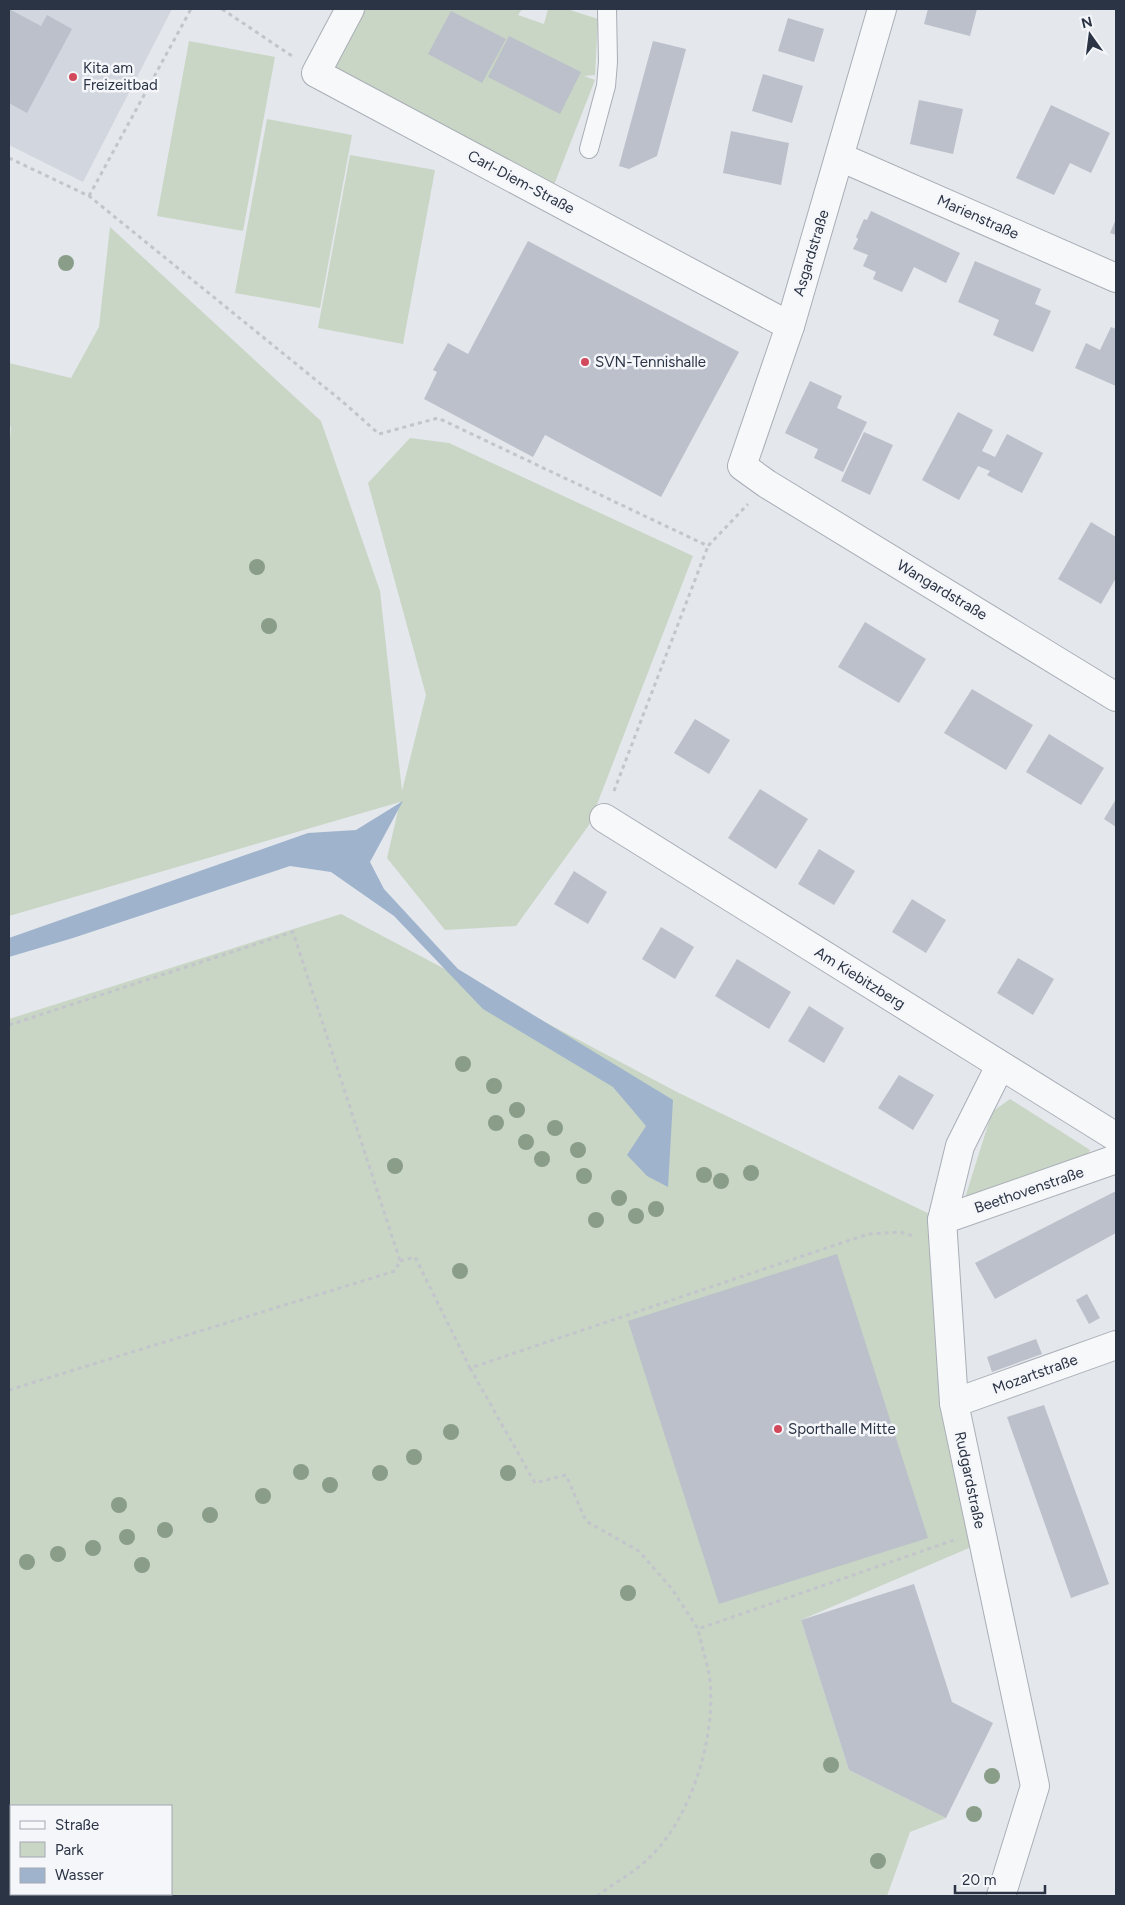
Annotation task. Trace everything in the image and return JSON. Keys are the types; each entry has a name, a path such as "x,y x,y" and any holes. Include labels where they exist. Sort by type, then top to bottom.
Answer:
{"street":[{"path":"316,73 350,9"},
{"name":"Asgardstraße","path":"767,484 742,466 790,326 882,9"},
{"name":"Carl-Diem-Straße","path":"316,73 790,326"},
{"name":"Marienstraße","path":"840,157 1116,278"},
{"name":"Wangardstraße","path":"767,484 1116,697"},
{"name":"Am Kiebitzberg","path":"604,818 1116,1137"},
{"name":"Rudgardstraße","path":"1000,1066 960,1146 942,1232 954,1403 1034,1786 1001,1896"},
{"name":"Beethovenstraße","path":"942,1232 1116,1160"},
{"name":"Mozartstraße","path":"954,1403 1116,1345"}],"lane":[{"path":"589,149 606,86 608,62 607,9"}],"path":[{"path":"89,196 191,9"},
{"path":"222,9 316,73"},
{"path":"9,158 89,196 379,434 438,418 708,546"},
{"path":"604,818 708,546 767,484"},
{"path":"9,1025 293,932 400,1261 396,1270 9,1390"},
{"path":"470,1368 868,1234 942,1232"},
{"path":"400,1261 415,1257 470,1368 535,1483 566,1475 586,1522 639,1551 672,1590 698,1629 709,1675 710,1716 703,1758 684,1811 652,1856 597,1896"},
{"path":"698,1629 980,1529"}],"shaded area":[{"name":"Kita am Freizeitbad","path":"9,9 172,9 83,182 9,145"}],"green space":[{"path":"355,9 522,9 518,15 544,24 548,9 567,9 598,19 595,75 584,76 595,80 554,185 325,68"},
{"path":"189,41 275,57 243,231 157,216"},
{"path":"267,119 352,135 320,308 235,293"},
{"path":"350,155 435,170 403,344 318,328"},
{"path":"110,227 321,421 380,591 402,791 426,695 368,483 410,438 449,443 693,556 589,825 516,926 445,930 387,858 400,802 9,916 9,453 11,427 9,426 9,363 71,378 99,327"},
{"path":"341,914 677,1092 942,1220 983,1542 801,1620 849,1770 946,1818 910,1832 887,1896 9,1896 9,1019"},
{"path":"1010,1099 1090,1150 1085,1162 964,1201 992,1112"}],"water":[{"path":"403,801 370,862 384,889 458,969 673,1100 668,1187 647,1176 627,1155 646,1126 613,1087 483,1009 394,916 331,872 290,866 73,938 9,957 9,938 308,833 356,830"}],"building":[{"path":"9,9 41,26 47,15 72,29 27,113 9,103"},
{"path":"928,9 977,9 970,36 924,24"},
{"path":"451,11 506,39 482,83 428,54"},
{"path":"788,18 824,29 814,62 778,51"},
{"path":"509,36 581,72 560,114 488,77"},
{"path":"653,41 686,49 657,156 629,169 619,166"},
{"path":"763,74 803,86 792,123 752,111"},
{"path":"919,100 963,109 953,154 910,144"},
{"path":"1051,105 1110,133 1091,173 1070,163 1054,195 1016,178"},
{"path":"731,131 789,143 781,185 723,173"},
{"path":"871,211 960,253 946,283 914,267 902,292 873,279 876,272 863,266 868,255 853,249 864,219 867,220"},
{"path":"1116,219 1116,235 1110,233"},
{"name":"SVN-Tennishalle","path":"528,241 739,352 661,497 545,435 533,457 424,399 437,372 433,370 448,343 468,354"},
{"path":"975,261 1041,289 1035,304 1051,311 1033,352 993,335 999,320 958,302"},
{"path":"1111,327 1116,329 1116,386 1075,368 1086,343 1100,350"},
{"path":"810,381 842,396 837,408 867,422 843,472 814,458 818,449 785,433"},
{"path":"958,412 993,430 982,451 995,457 1007,434 1043,453 1022,493 987,475 990,471 978,466 959,500 922,480"},
{"path":"864,432 893,445 870,495 841,481"},
{"path":"1091,522 1116,537 1116,578 1101,604 1058,579"},
{"path":"865,622 926,659 899,703 838,667"},
{"path":"972,689 1033,725 1006,770 944,733"},
{"path":"695,719 730,740 709,774 674,753"},
{"path":"1049,734 1104,768 1081,805 1026,772"},
{"path":"760,789 808,819 776,869 728,838"},
{"path":"1116,799 1116,827 1104,819"},
{"path":"819,849 855,871 834,905 798,884"},
{"path":"574,871 607,892 588,924 554,904"},
{"path":"912,899 946,920 926,953 892,932"},
{"path":"661,927 694,947 675,979 642,959"},
{"path":"1018,958 1054,979 1033,1015 997,993"},
{"path":"737,959 791,992 769,1029 715,996"},
{"path":"809,1006 844,1028 824,1063 788,1041"},
{"path":"899,1075 934,1095 913,1130 878,1108"},
{"path":"1116,1191 1116,1233 995,1299 975,1263"},
{"name":"Sporthalle Mitte","path":"837,1254 928,1538 719,1604 628,1321"},
{"path":"1087,1294 1100,1318 1089,1324 1076,1300"},
{"path":"1036,1339 1042,1354 992,1372 987,1357"},
{"path":"1044,1405 1109,1584 1071,1598 1007,1417"},
{"path":"914,1584 952,1702 993,1723 946,1818 849,1770 801,1620"}],"place":[{"name":"Kita am Freizeitbad","path":"73,77"},
{"name":"SVN-Tennishalle","path":"585,362"},
{"name":"Sporthalle Mitte","path":"778,1429"}]}
